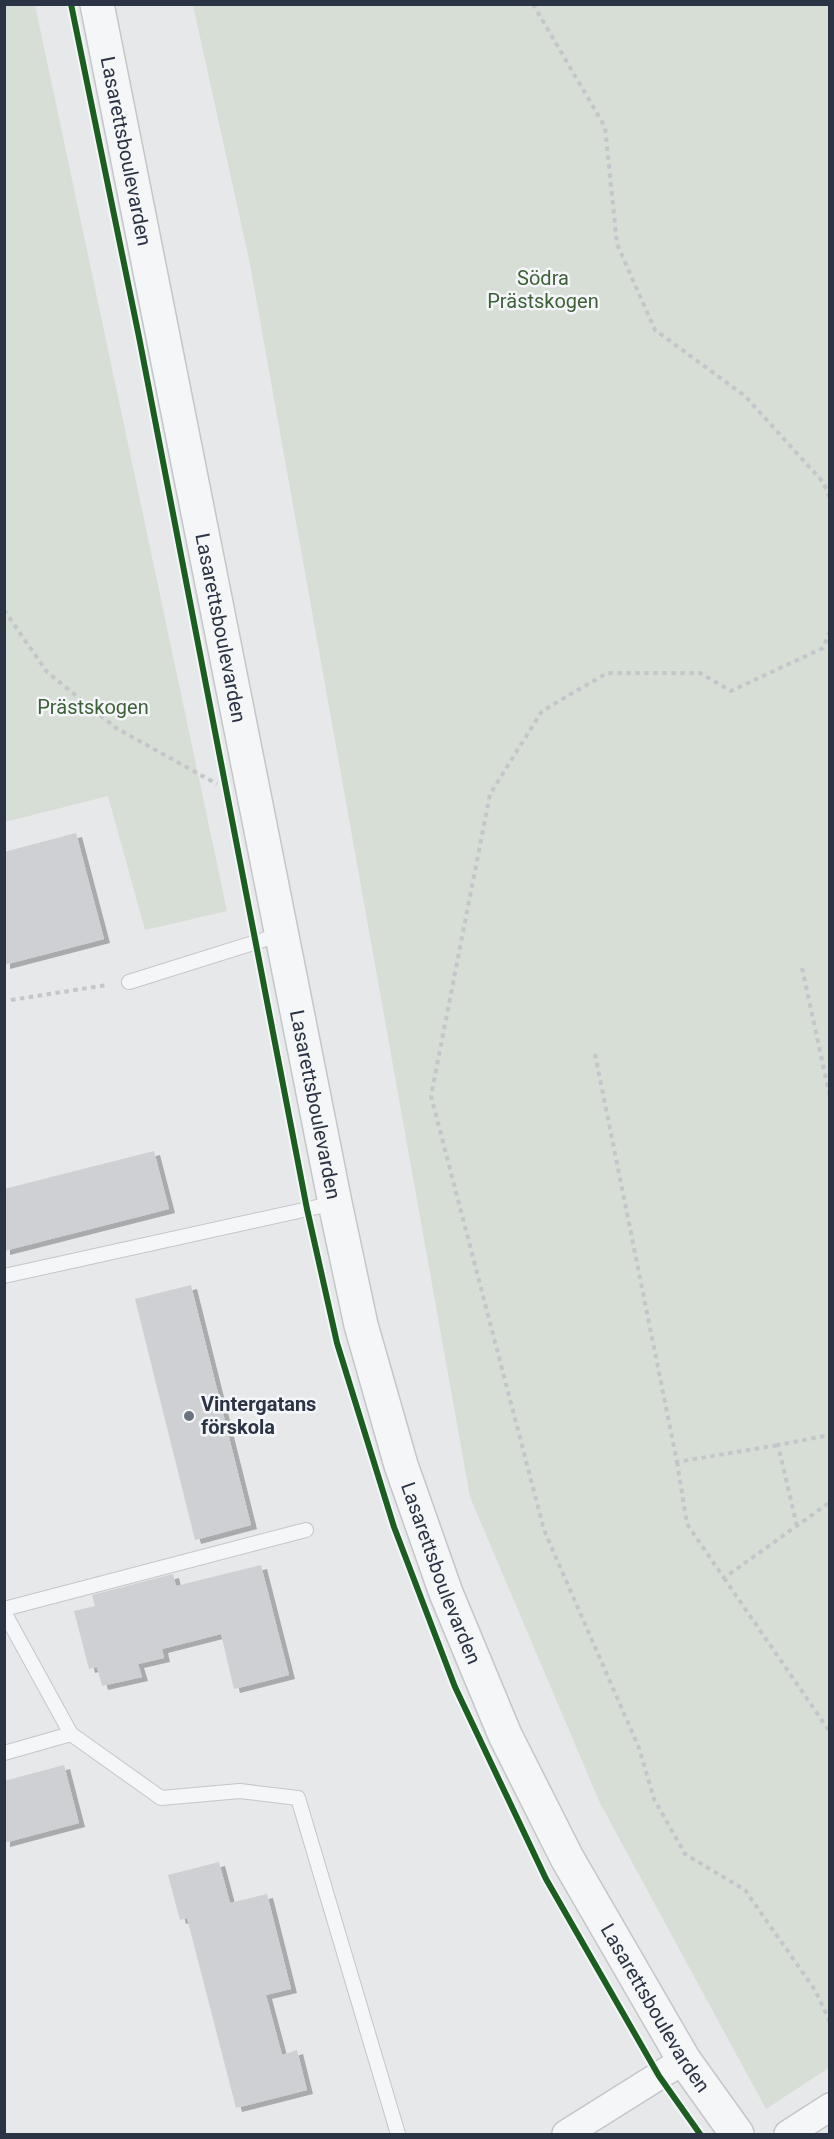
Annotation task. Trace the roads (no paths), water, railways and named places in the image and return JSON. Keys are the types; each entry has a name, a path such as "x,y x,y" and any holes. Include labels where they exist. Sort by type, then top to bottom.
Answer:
{"street":[{"name":"Lasarettsboulevarden","path":"97,4 334,1203 361,1325 401,1465 446,1593 505,1736 567,1858 684,2060 737,2134"},
{"path":"566,2134 684,2060"},
{"path":"788,2134 830,2107"}],"lane":[{"path":"129,982 282,934"},
{"path":"4,1276 334,1203"},
{"path":"306,1530 4,1611 71,1734 161,1798 240,1791 297,1798 398,2134"},
{"path":"4,1753 71,1734"}],"place":[{"name":"Vintergatans förskola","path":"189,1416"}],"park label":[{"name":"Södra Prästskogen","path":"543,290"},
{"name":"Prästskogen","path":"93,707"}]}
